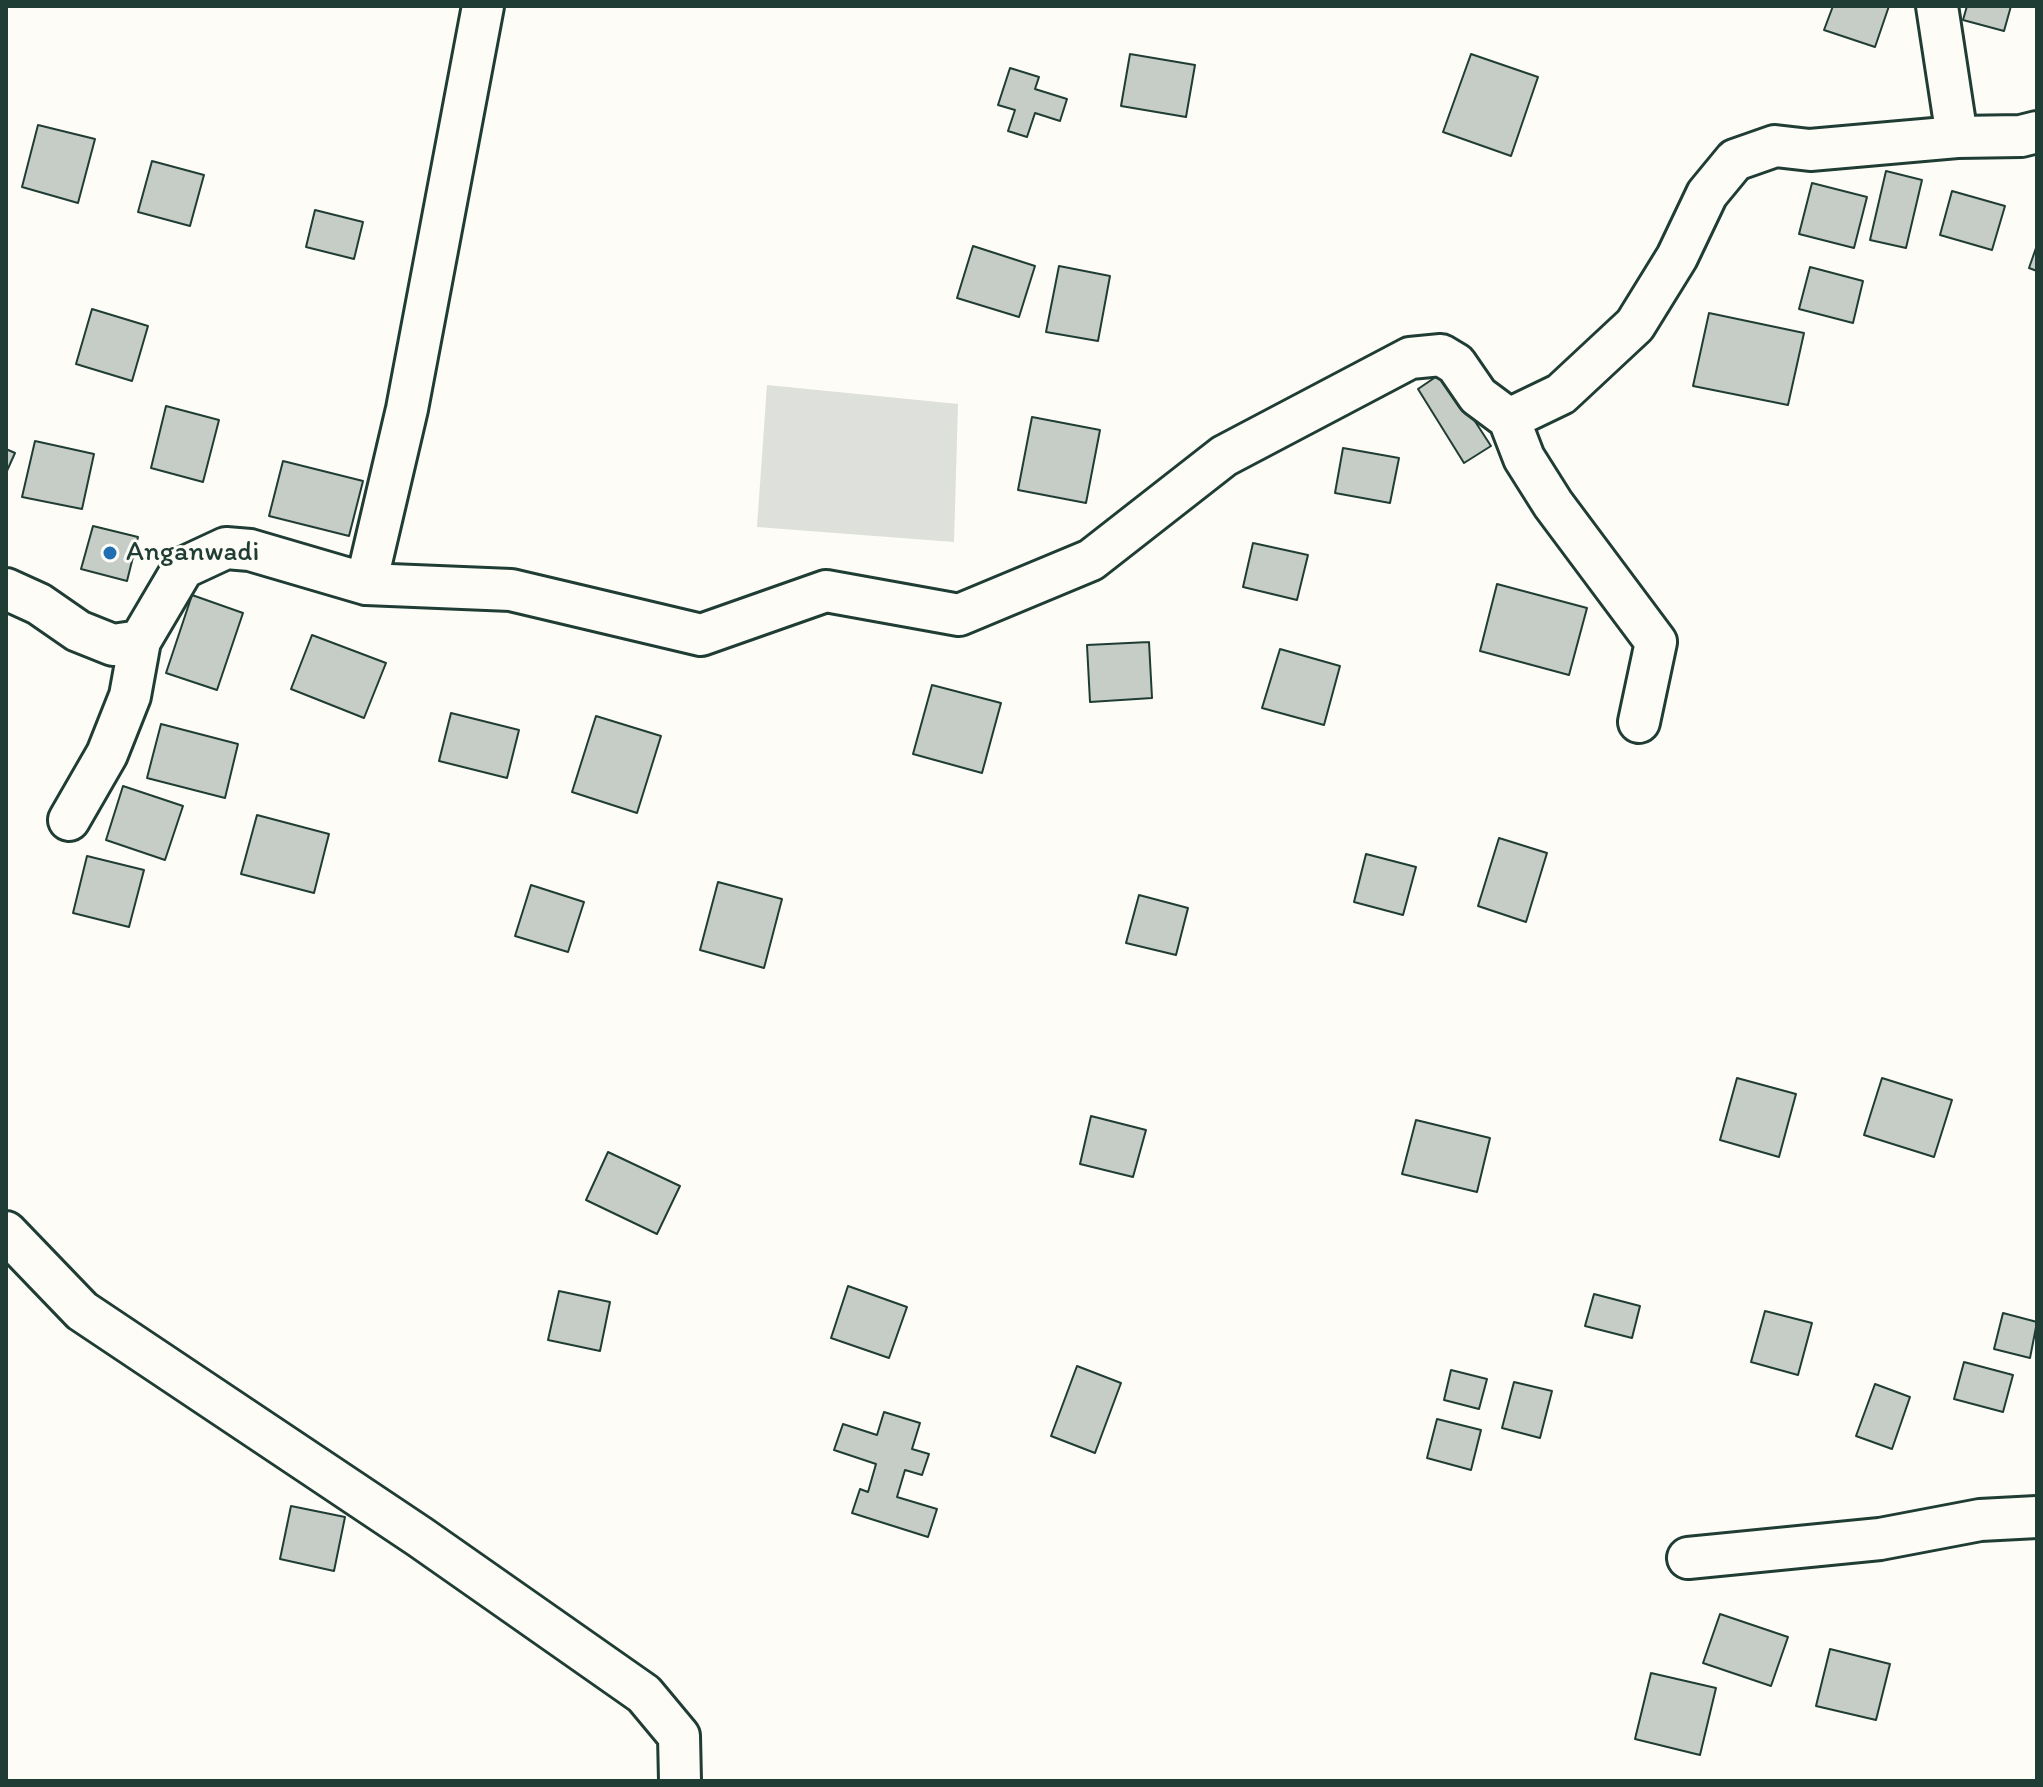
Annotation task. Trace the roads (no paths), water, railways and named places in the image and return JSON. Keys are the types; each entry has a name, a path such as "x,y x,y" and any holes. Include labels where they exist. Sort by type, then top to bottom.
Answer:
{"street":[{"path":"366,584 388,498 434,275 483,6"},
{"path":"1937,6 1957,137"},
{"path":"1509,419 1561,394 1635,325 1677,257 1707,194 1735,160 1775,146 1810,150 1957,137 2021,136 2037,132"},
{"path":"69,820 107,754 130,696 140,641 183,568 226,548 250,550 366,584 511,590 701,635 826,591 959,615 1091,560 1224,456 1410,358 1441,355 1456,364 1478,396 1509,419 1524,458 1553,504 1656,642 1639,722"},
{"path":"6,589 39,604 78,631 113,645 140,641"},
{"path":"6,1232 82,1311 420,1537 644,1694 679,1736 680,1781"},
{"path":"1688,1558 1880,1539 1980,1520 2037,1517"}],"place":[{"name":"Anganwadi","path":"110,553"}]}
